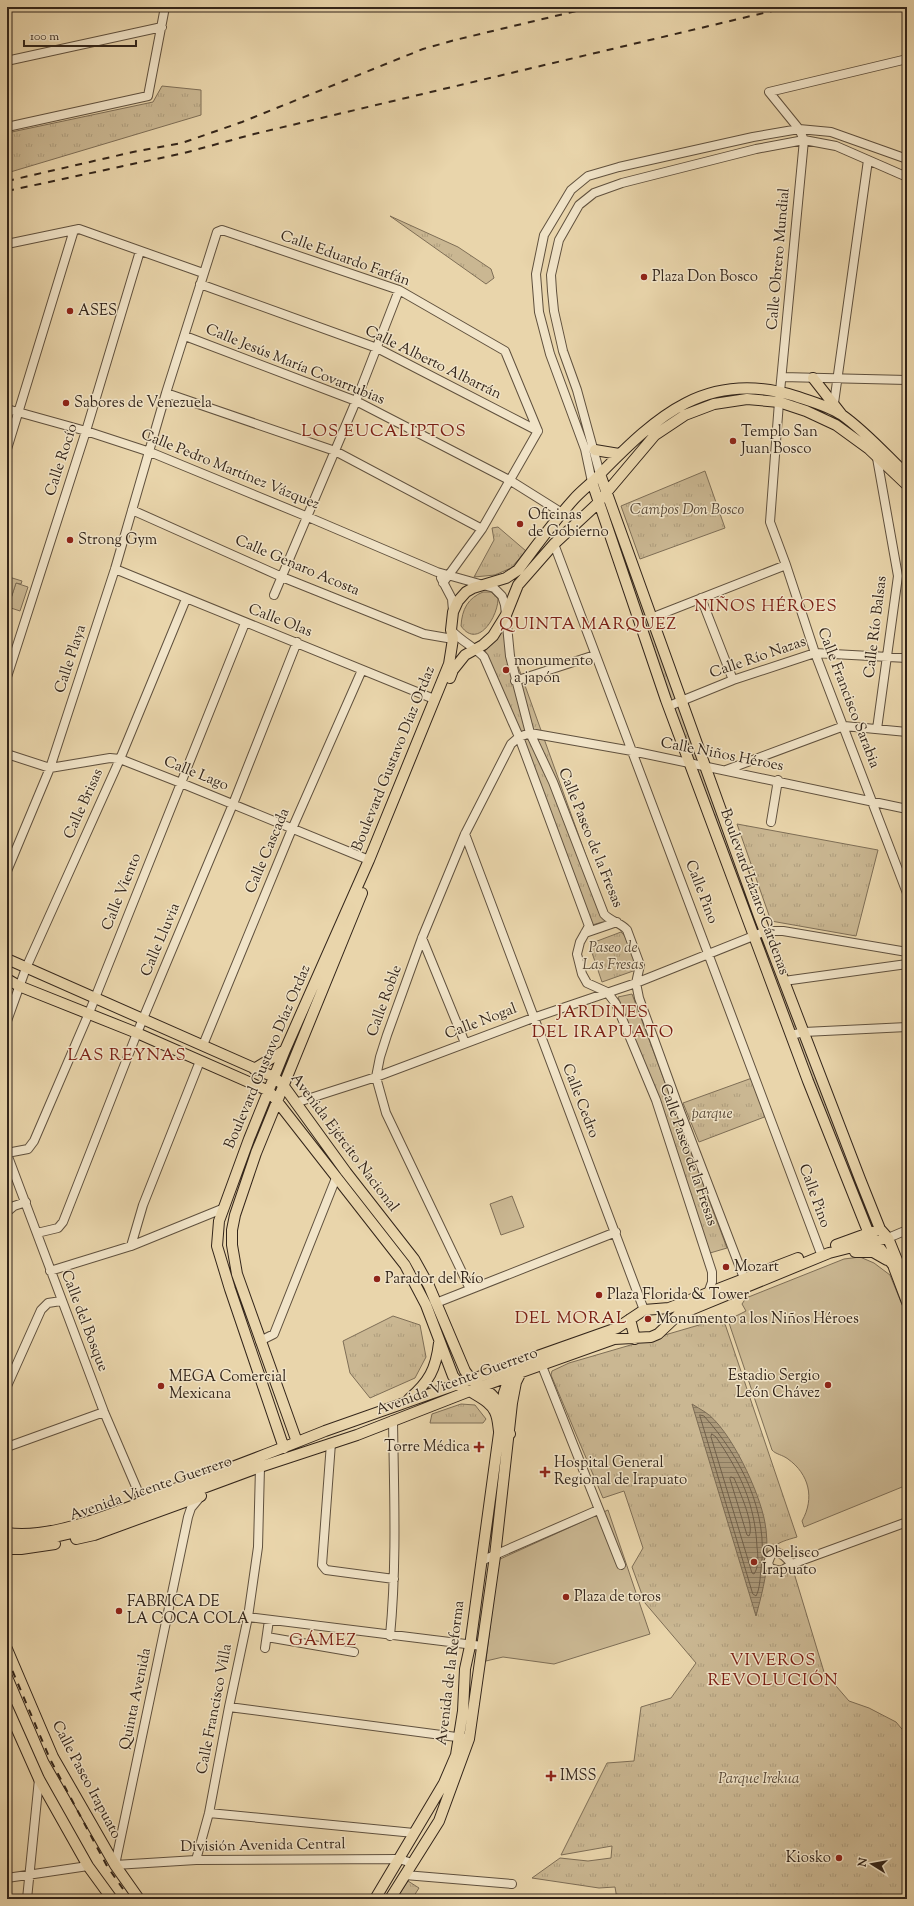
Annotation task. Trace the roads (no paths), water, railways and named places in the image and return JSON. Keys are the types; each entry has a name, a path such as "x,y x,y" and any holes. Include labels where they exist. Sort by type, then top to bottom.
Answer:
{"main road":[{"path":"813,378 842,415"},
{"name":"Boulevard Gustavo Díaz Ordaz","path":"284,1448 230,1289 217,1246 217,1233 222,1209 285,1050 369,860 449,664 453,612 458,601 466,592 473,588 506,578 518,570 575,498 619,454 648,428 679,406 711,393 747,388 781,392 810,401 842,415 907,475"},
{"name":"Boulevard Gustavo Díaz Ordaz","path":"297,1442 237,1274 232,1244 232,1230 235,1215 256,1153 283,1085 453,670 464,655 483,645 493,636 506,615 518,585 554,544 598,502 655,435 685,415 714,404 747,400 779,402 806,411 836,425 869,449 907,485"},
{"path":"595,450 619,454"},
{"name":"Boulevard Lázaro Cárdenas","path":"600,474 759,916 880,1229 888,1238 907,1284"},
{"name":"Boulevard Lázaro Cárdenas","path":"592,482 669,706 791,1035 873,1238 893,1265 907,1302"},
{"name":"Avenida Ejército Nacional","path":"7,959 274,1077 283,1085 346,1172 414,1259 436,1303 470,1379"},
{"name":"Avenida Ejército Nacional","path":"7,979 19,986 137,1033 269,1091 405,1265 426,1305 458,1383 468,1392"},
{"path":"254,1069 285,1050"},
{"name":"Avenida Vicente Guerrero","path":"873,1238 880,1229"},
{"name":"Avenida Vicente Guerrero","path":"7,1533 26,1534 96,1523 216,1473 325,1431 617,1328 644,1310 669,1308 744,1278 824,1252 873,1238 888,1238"},
{"path":"824,1252 872,1252 893,1265"},
{"name":"Avenida Vicente Guerrero","path":"7,1541 25,1542 46,1539 212,1486 260,1467 331,1443 614,1339 651,1337 658,1334 678,1315 824,1252"},
{"path":"660,1309 664,1328"},
{"path":"630,1319 635,1339"},
{"path":"403,1404 422,1388 430,1375 437,1361 440,1341"},
{"name":"Avenida de la Reforma","path":"374,1899 426,1815 444,1783 456,1755 463,1711 465,1669 470,1646 502,1409 509,1378 516,1363"},
{"name":"Avenida de la Reforma","path":"390,1899 439,1821 469,1739 495,1556 514,1391 521,1372"},
{"name":"Avenida de la Reforma","path":"470,1379 490,1393 498,1401 510,1434"},
{"name":"Avenida de la Reforma","path":"468,1392 491,1406 495,1412 499,1431"},
{"path":"7,1528 49,1528 88,1516 140,1496 216,1473"},
{"path":"7,1549 42,1547 94,1535 184,1504 202,1496 212,1486"},
{"name":"Calle Paseo Irapuato","path":"7,1649 54,1757 115,1865 139,1899"},
{"path":"465,1669 478,1676"},
{"path":"7,1707 39,1779 88,1866 109,1897"},
{"path":"426,1815 439,1821"}],"street":[{"path":"7,127 148,96 165,7"},
{"path":"7,59 11,60 162,27"},
{"name":"Calle Obrero Mundial","path":"781,392 804,140 799,129 769,92 907,59"},
{"path":"592,482 585,449 550,354 539,312 536,274 544,235 571,190 588,176 619,167 753,136 799,129 831,132 907,159"},
{"path":"753,136 756,149"},
{"path":"600,474 595,450 577,390 563,351 554,311 551,275 559,240 579,205 594,193 622,183 756,149 804,140 836,146 907,177"},
{"path":"834,403 868,160"},
{"path":"7,244 79,229 203,273"},
{"path":"7,449 74,230"},
{"name":"Calle Playa","path":"7,871 50,768 115,569 166,393 185,336 203,273 217,232 222,230"},
{"name":"Calle Eduardo Farfán","path":"222,230 399,290 505,351 538,431"},
{"name":"Calle Rocío","path":"7,677 86,431 140,251"},
{"name":"Calle Alberto Albarrán","path":"200,284 377,348 538,431"},
{"path":"274,595 356,401 399,290"},
{"name":"Calle Jesús María Covarrubias","path":"185,336 356,401 511,481 562,513"},
{"path":"782,377 907,380"},
{"name":"Calle Francisco Sarabia","path":"781,392 770,522 815,653 844,726 871,801 905,880 907,893"},
{"path":"166,393 335,451 482,529"},
{"name":"Calle Pedro Martínez Vázquez","path":"7,409 86,431 150,452 308,516 437,572 483,586"},
{"path":"443,583 482,529 511,481 538,431"},
{"name":"Calle Río Balsas","path":"877,458 898,576 877,729"},
{"name":"Calle Genaro Acosta","path":"132,510 282,577 424,634 452,635"},
{"name":"Calle Pino","path":"554,544 595,655 824,1252"},
{"path":"651,618 786,565"},
{"name":"Calle Olas","path":"115,569 434,699"},
{"path":"437,572 452,599 453,612"},
{"name":"Calle Paseo de la Fresas","path":"483,586 494,588 502,596 505,605 510,656 515,681 530,733 553,782 604,914 609,920 617,922 628,930 640,965 639,976 636,983 639,998 677,1104 744,1278"},
{"path":"701,598 733,680"},
{"name":"Calle Brisas","path":"7,1021 26,968 120,759 186,599"},
{"name":"Calle Viento","path":"7,1153 28,1149 34,1141 89,1013 245,623"},
{"name":"Calle Paseo de la Fresas","path":"452,635 476,649 484,657 519,737 589,926 580,942 577,954 582,974 587,983 607,992 616,1004 656,1100 712,1272 712,1282 708,1293"},
{"name":"Calle Lluvia","path":"37,1233 58,1228 63,1222 143,1018 233,804 297,642"},
{"name":"Calle Río Nazas","path":"669,706 733,680 815,653 907,658"},
{"path":"515,681 595,655"},
{"name":"Calle Cascada","path":"203,1045 292,829 362,670"},
{"path":"725,770 844,726 907,732"},
{"path":"519,737 530,733"},
{"name":"Calle Niños Héroes","path":"530,733 632,751 690,764 778,780 907,809"},
{"name":"Calle Roble","path":"470,1289 386,1113 376,1077 385,1042 422,938 465,834 511,744 519,737"},
{"name":"Calle Lago","path":"7,754 50,768 110,758 120,759 181,782 369,860"},
{"path":"771,822 778,780"},
{"name":"Calle Cedro","path":"465,834 533,1018 616,1232 644,1310"},
{"path":"585,933 617,922"},
{"path":"766,931 783,930 907,952"},
{"name":"Calle Nogal","path":"295,1103 376,1077 533,1018 636,983 710,955 766,931"},
{"path":"422,938 465,1044"},
{"path":"784,981 907,964"},
{"path":"791,1035 804,1032 907,1027"},
{"path":"131,1246 142,1205 200,1061"},
{"name":"Calle del Bosque","path":"7,1153 61,1301 104,1412 140,1496"},
{"path":"260,1341 274,1334 336,1178"},
{"path":"7,1212 14,1206 26,1202"},
{"path":"50,1271 131,1246 222,1209"},
{"name":"Avenida Vicente Guerrero","path":"888,1238 907,1230"},
{"path":"436,1303 616,1232"},
{"path":"7,1386 41,1310 48,1303 61,1301"},
{"path":"542,1366 598,1510 621,1564"},
{"path":"7,1447 104,1412"},
{"path":"390,1636 394,1579 393,1420"},
{"path":"331,1443 326,1522 321,1559 324,1569 394,1579"},
{"name":"Calle Francisco Villa","path":"196,1860 209,1813 228,1707 248,1617 258,1547 260,1467"},
{"name":"Quinta Avenida","path":"115,1865 188,1516 191,1508 202,1496"},
{"path":"481,1561 598,1510"},
{"path":"792,1564 907,1522"},
{"path":"248,1617 470,1646 482,1646"},
{"path":"265,1648 269,1620"},
{"path":"267,1637 354,1652"},
{"path":"228,1707 469,1739"},
{"path":"27,1899 39,1779"},
{"path":"209,1813 414,1833"},
{"name":"División Avenida Central","path":"115,1865 196,1860 398,1859 412,1863"},
{"path":"7,1878 88,1866"},
{"path":"405,1875 512,1884"}],"water":[{"path":"692,1404 715,1420 734,1446 757,1495 762,1510 766,1531 767,1564 756,1616"}],"railway":[{"path":"7,181 133,152 182,143 242,122 423,49 593,7"},
{"path":"7,191 184,153 254,134 789,7"},
{"path":"7,1658 50,1759 107,1866 130,1899"}],"place":[{"name":"Plaza Don Bosco","path":"644,277"},
{"name":"ASES","path":"70,311"},
{"name":"Sabores de Venezuela","path":"66,403"},
{"name":"Templo San Juan Bosco","path":"733,441"},
{"name":"Oficinas de Gobierno","path":"520,524"},
{"name":"Strong Gym","path":"70,540"},
{"name":"monumento a japón","path":"506,670"},
{"name":"Mozart","path":"726,1267"},
{"name":"Parador del Río","path":"377,1279"},
{"name":"Plaza Florida & Tower","path":"599,1295"},
{"name":"Monumento a los Niños Héroes","path":"648,1319"},
{"name":"Estadio Sergio León Chávez","path":"828,1385"},
{"name":"MEGA Comercial Mexicana","path":"161,1386"},
{"name":"Torre Médica","path":"479,1447"},
{"name":"Hospital General Regional de Irapuato","path":"545,1472"},
{"name":"Obelisco Irapuato","path":"754,1562"},
{"name":"Plaza de toros","path":"566,1597"},
{"name":"FABRICA DE LA COCA COLA","path":"119,1611"},
{"name":"IMSS","path":"551,1776"},
{"name":"Kiosko","path":"839,1858"}],"district":[{"name":"LOS EUCALIPTOS","path":"384,432"},
{"name":"NIÑOS HÉROES","path":"766,607"},
{"name":"QUINTA MARQUEZ","path":"588,625"},
{"name":"JARDINES DEL IRAPUATO","path":"603,1023"},
{"name":"LAS REYNAS","path":"127,1056"},
{"name":"DEL MORAL","path":"571,1319"},
{"name":"GÁMEZ","path":"323,1641"},
{"name":"VIVEROS REVOLUCIÓN","path":"773,1671"}],"park label":[{"name":"Campos Don Bosco","path":"687,510"},
{"name":"Paseo de Las Fresas","path":"613,956"},
{"name":"parque","path":"712,1114"},
{"name":"Parque Irekua","path":"759,1779"}]}
